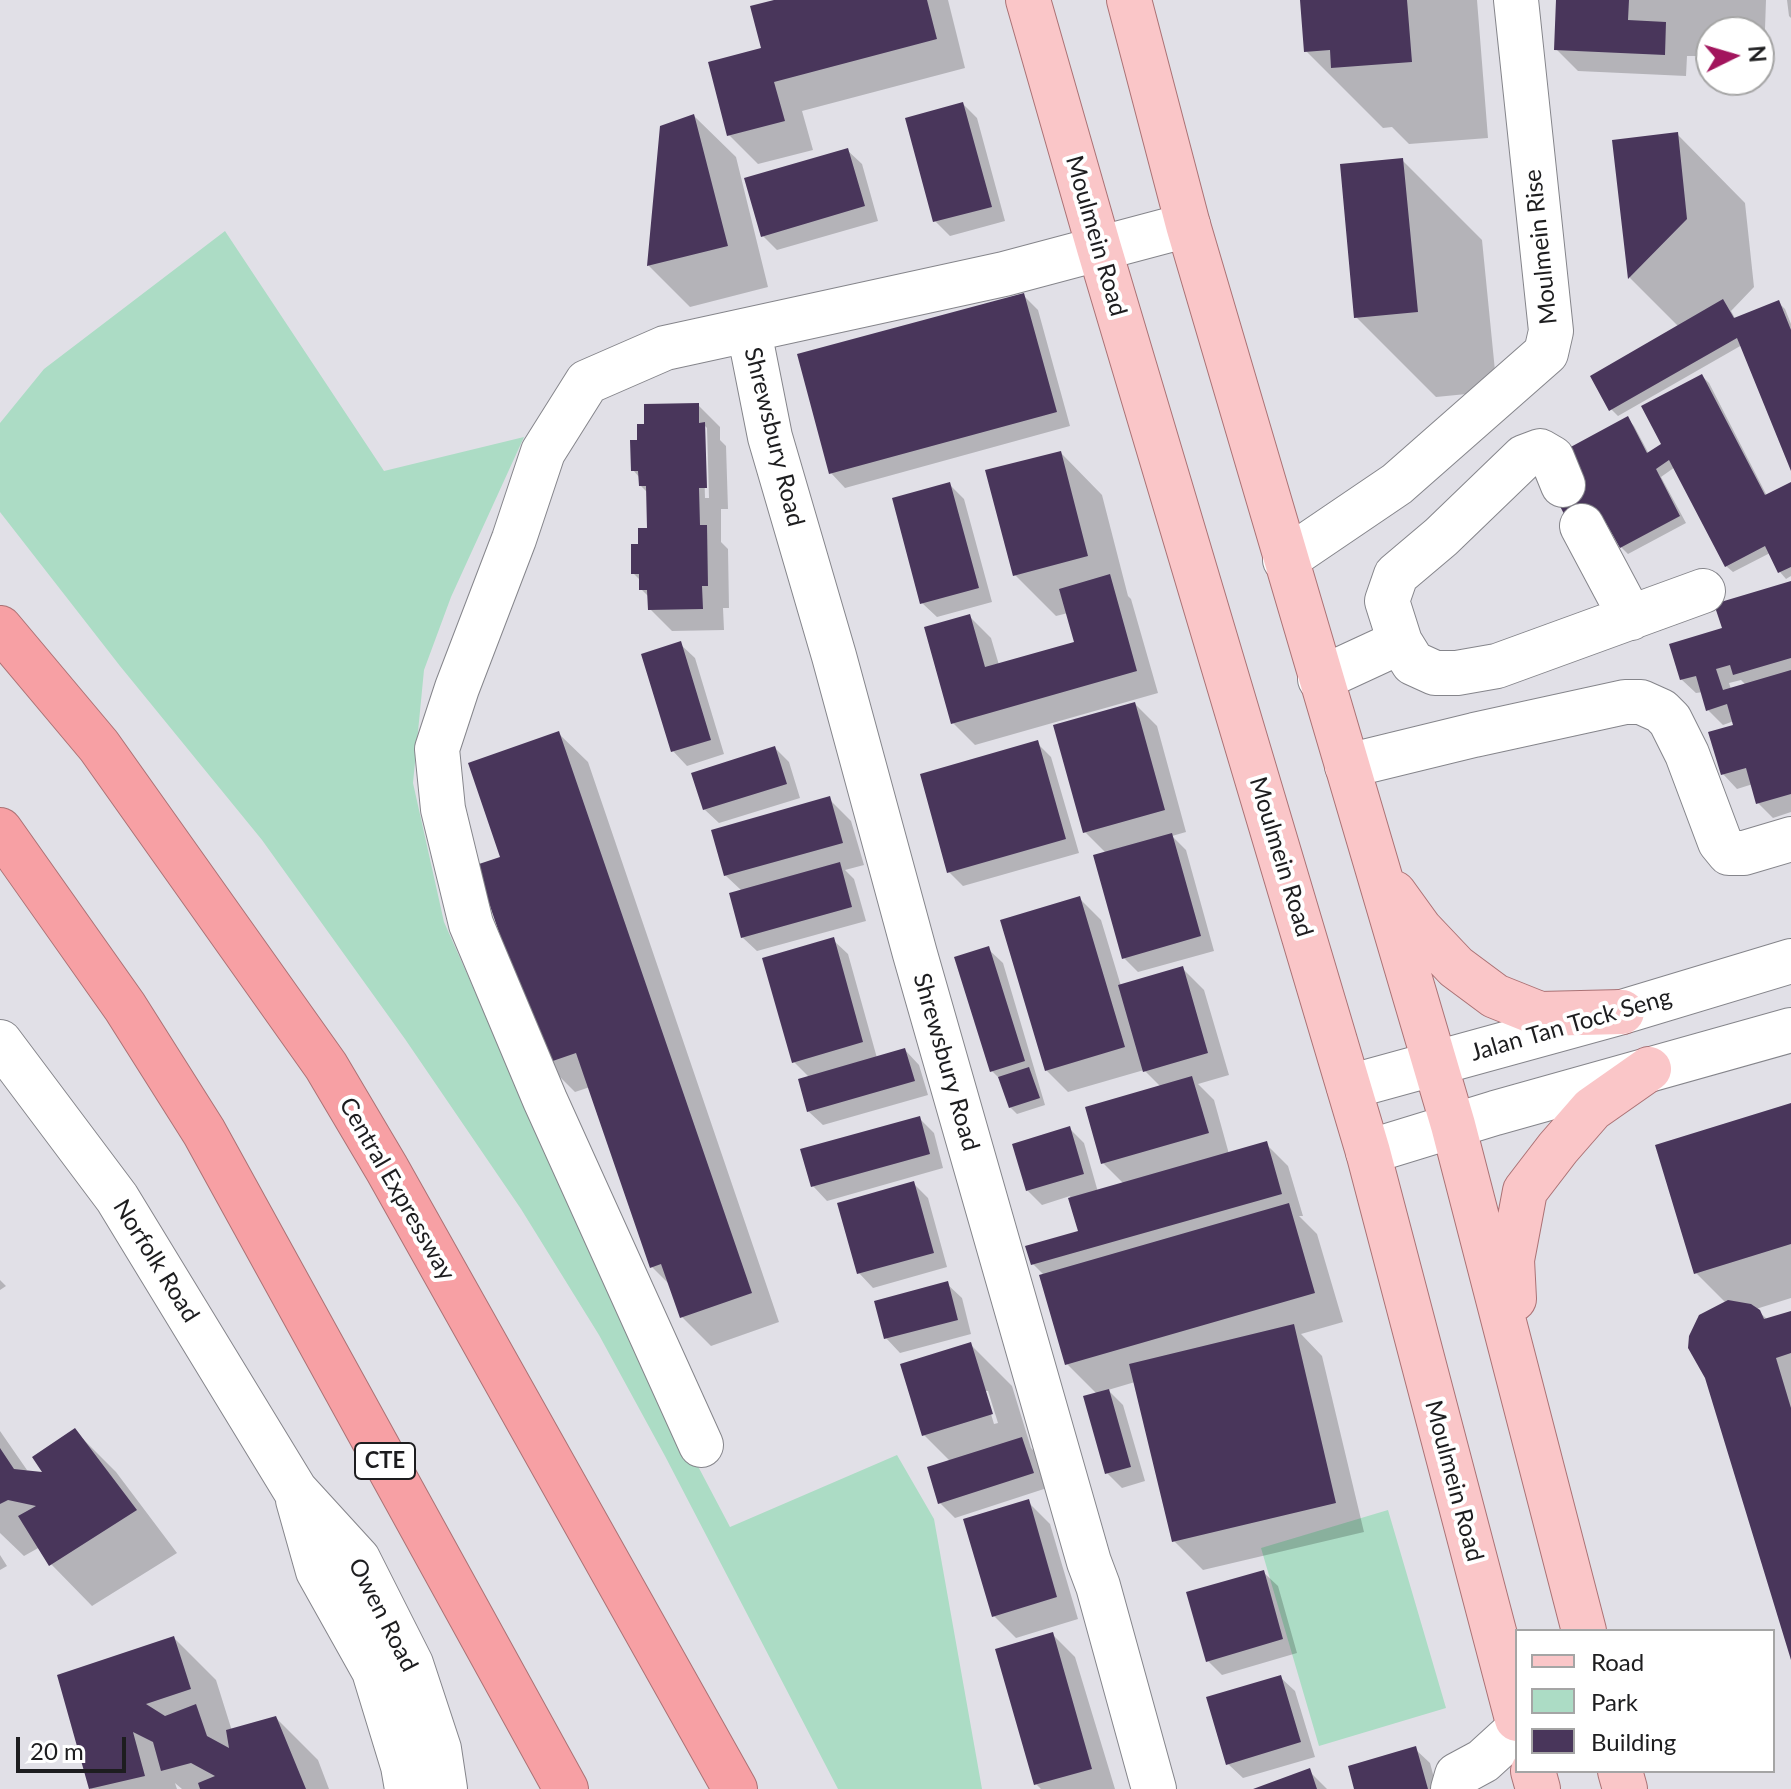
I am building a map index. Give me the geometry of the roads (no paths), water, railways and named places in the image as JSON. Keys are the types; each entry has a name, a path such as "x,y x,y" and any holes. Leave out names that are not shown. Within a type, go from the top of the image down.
{"highway":[{"name":"Central Expressway","path":"0,628 99,746 326,1066 735,1789"},
{"name":"CTE","path":"0,830 125,1007 204,1132 566,1789"}],"main road":[{"name":"Moulmein Road","path":"1028,0 1368,1152 1515,1711"},
{"path":"1129,0 1188,225 1436,1063 1583,1629"},
{"path":"1378,872 1420,929 1456,967 1495,996 1540,1014 1622,1012"},
{"path":"1519,1383 1512,1260 1525,1191 1592,1109 1649,1069"}],"street":[{"name":"Moulmein Rise","path":"1285,560 1397,484 1546,353 1551,331 1516,0"},
{"name":"Shrewsbury Road","path":"701,1445 545,1100 471,924 443,809 437,749 543,452 587,382 665,348 1004,274 1188,225"},
{"name":"Shrewsbury Road","path":"749,331 770,437 1154,1789"},
{"path":"1563,485 1552,458 1540,451 1524,457 1441,537 1396,575 1387,601 1400,642 1413,663 1435,673 1457,673 1497,666 1703,591"},
{"path":"1582,526 1631,618"},
{"path":"1320,679 1400,642"},
{"path":"1347,766 1625,702 1641,702 1661,711 1670,720 1687,754 1720,842 1729,853 1744,853 1791,839"},
{"name":"Jalan Tan Tock Seng","path":"1349,1087 1622,1012 1791,961"},
{"path":"1368,1152 1791,1030"},
{"name":"Norfolk Road","path":"0,1042 117,1198 295,1490"},
{"name":"Owen Road","path":"295,1490 318,1571 374,1671 407,1789"},
{"name":"Owen Road","path":"295,1490 358,1559 411,1664 439,1749 445,1789"},
{"path":"1453,1789 1457,1775 1483,1761 1515,1732"}]}
